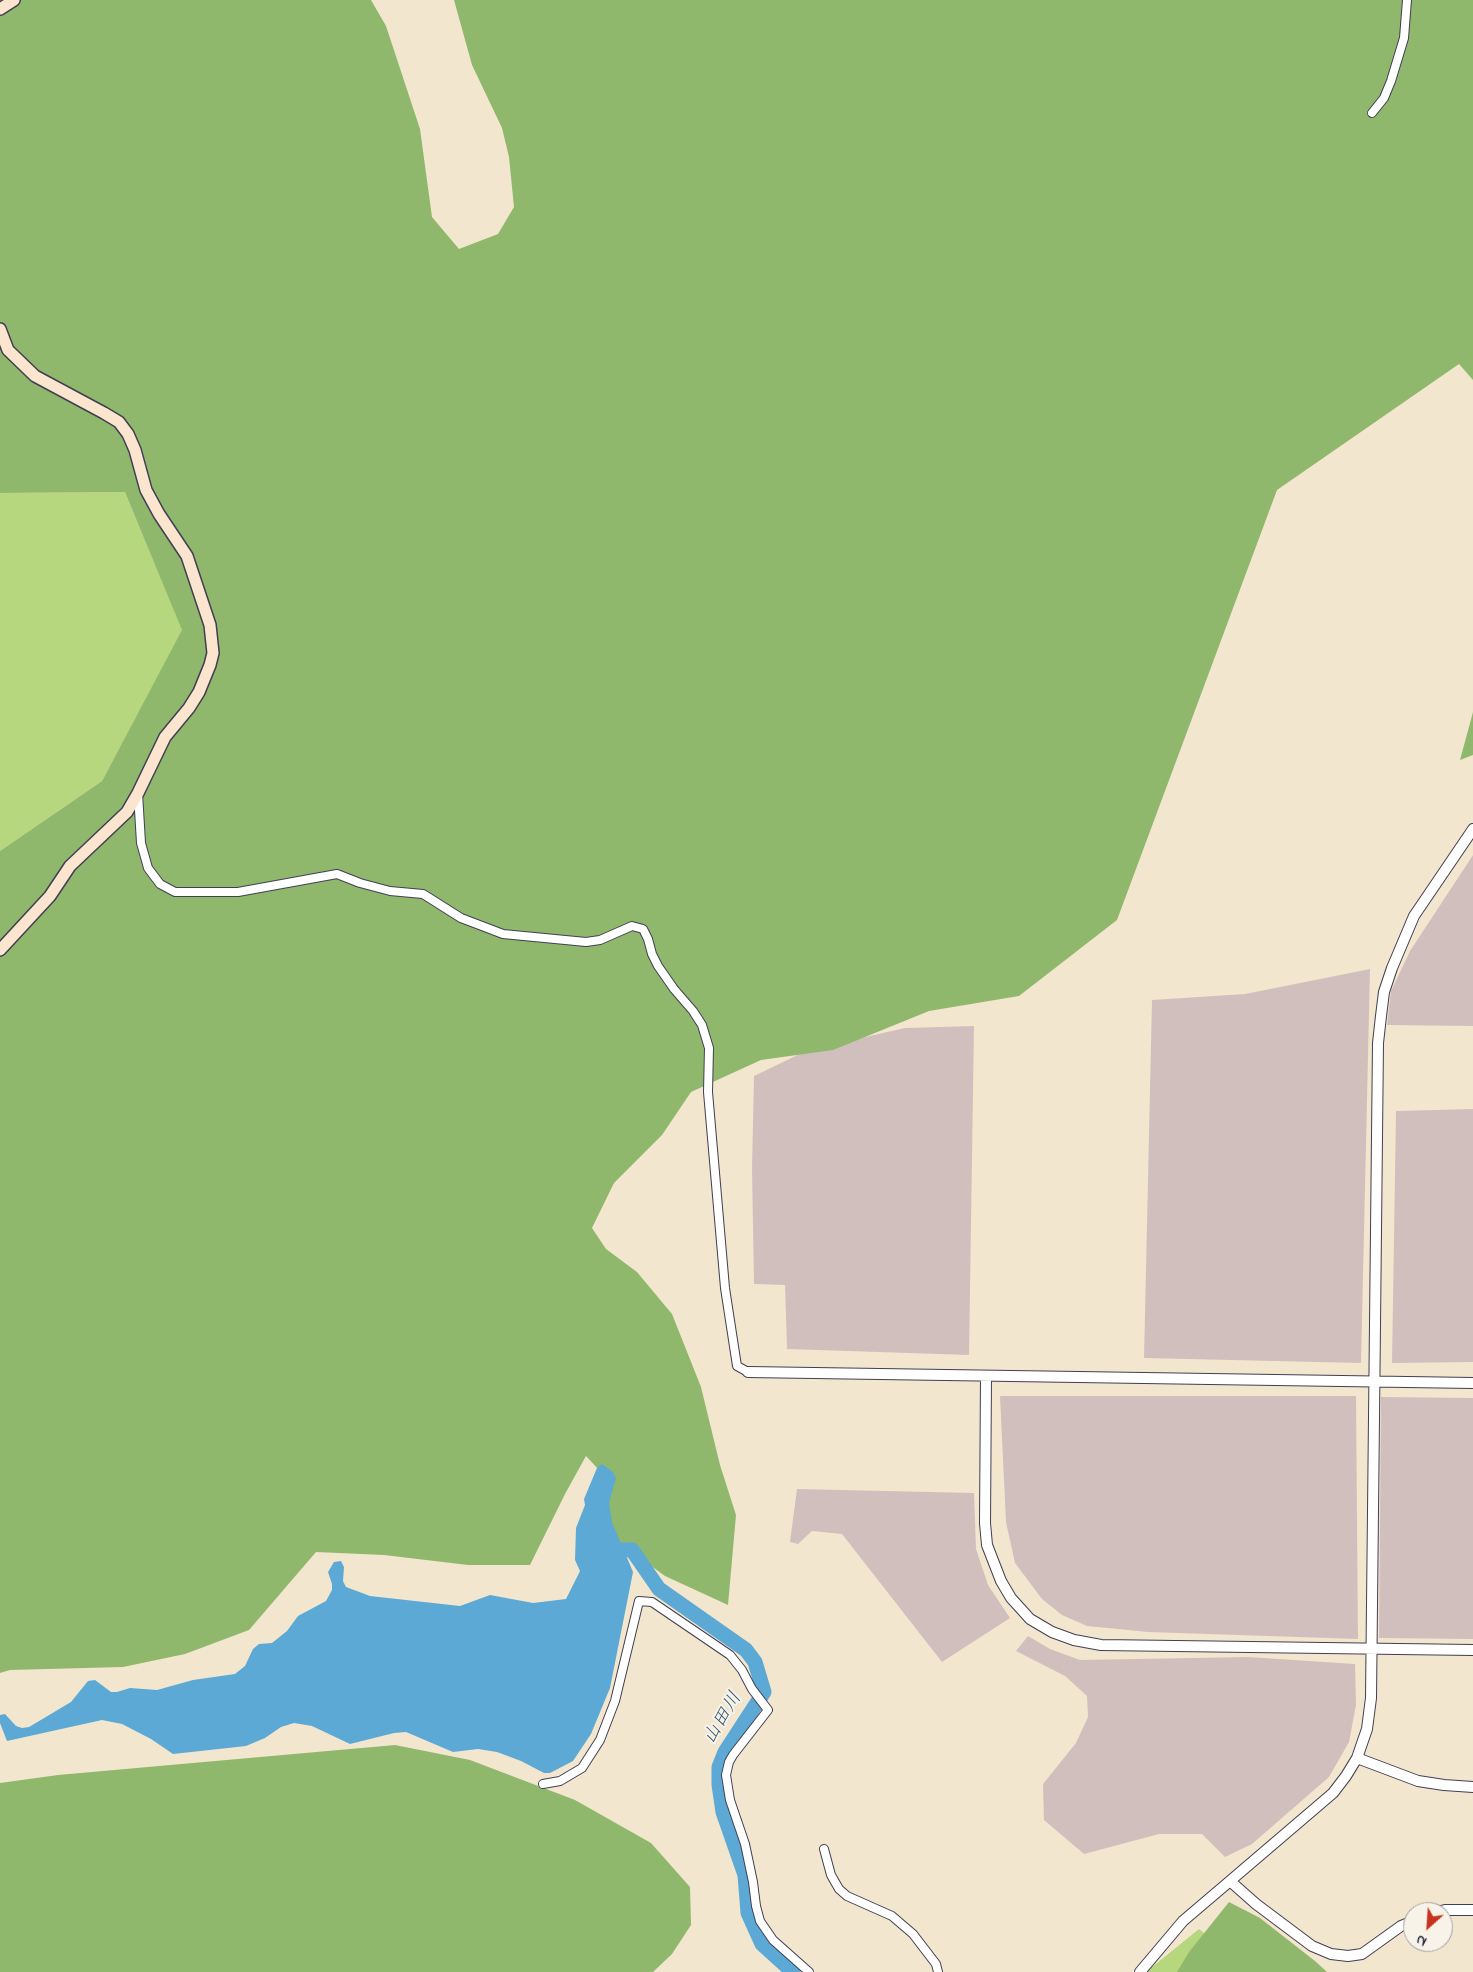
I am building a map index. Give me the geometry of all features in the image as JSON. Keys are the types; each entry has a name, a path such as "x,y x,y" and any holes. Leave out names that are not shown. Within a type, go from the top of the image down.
{"main road":[{"path":"0,9 14,0"},
{"path":"0,329 8,350 35,376 119,422 128,434 135,450 146,490 159,514 187,556 210,625 213,653 199,692 189,708 165,736 127,812 70,866 50,896 0,950"}],"street":[{"path":"1372,113 1384,98 1391,81 1404,38 1408,0"},
{"path":"138,793 141,843 148,868 160,884 175,892 238,892 337,874 360,883 390,891 423,894 461,918 504,934 586,942 600,940 632,926 643,929 658,966 693,1011 702,1026 709,1048 708,1092 725,1288 737,1366 748,1372 1473,1383"},
{"path":"1140,1972 1183,1921 1332,1793 1346,1776 1357,1758 1368,1729 1371,1698 1378,1043 1384,992 1397,953 1414,916 1473,829"},
{"path":"986,1376 985,1523 987,1545 1001,1581 1011,1598 1030,1618 1052,1632 1074,1640 1100,1645 1473,1650"},
{"path":"544,1784 560,1781 582,1768 600,1740 615,1701 640,1601 652,1602 730,1656 742,1670 752,1689 768,1710 733,1755 729,1762 726,1776 730,1800 745,1844 756,1906 760,1921 773,1940 810,1972"},
{"path":"1357,1758 1418,1781 1444,1786 1473,1787"},
{"path":"824,1849 831,1875 839,1889 847,1896 892,1916 913,1934 936,1964 938,1972"},
{"path":"1230,1881 1256,1904 1312,1946 1331,1954 1348,1956 1362,1954 1403,1925"},
{"path":"1453,1910 1473,1910"}],"shaded area":[{"path":"1473,855 1473,1026 1387,1025 1391,991 1410,951"},
{"path":"1370,969 1361,1363 1144,1358 1152,1000 1245,994"},
{"path":"974,1026 969,1355 787,1349 785,1285 754,1284 752,1169 754,1076 808,1050 905,1028"},
{"path":"1473,1109 1473,1362 1392,1363 1396,1111"},
{"path":"1000,1396 1356,1396 1358,1639 1148,1632 1087,1626 1062,1615 1042,1599 1015,1563 1006,1522"},
{"path":"1381,1397 1473,1398 1473,1639 1379,1638"},
{"path":"797,1489 974,1493 976,1549 988,1585 1010,1618 942,1662 842,1534 812,1531 798,1544 790,1542"},
{"path":"1028,1636 1050,1649 1080,1660 1248,1657 1355,1664 1356,1705 1349,1742 1329,1777 1252,1844 1225,1857 1202,1834 1159,1834 1084,1854 1044,1820 1043,1784 1076,1743 1088,1717 1087,1696 1065,1676 1016,1651"}],"green space":[{"path":"0,0 371,0 386,26 420,129 432,217 459,249 498,234 514,207 509,157 502,128 472,65 454,0 1473,0 1473,380 1459,364 1277,490 1117,920 1019,996 929,1011 833,1050 761,1060 691,1092 662,1135 614,1183 592,1228 606,1249 637,1272 672,1314 701,1387 720,1465 736,1515 728,1605 665,1576 617,1541 599,1519 599,1470 586,1456 530,1565 468,1565 384,1555 316,1552 249,1630 185,1654 123,1667 10,1670 0,1673 0,851 102,781 182,630 125,492 0,493"},
{"path":"125,492 183,630 102,781 0,851 0,493"},
{"path":"1473,712 1473,755 1460,760"},
{"path":"395,1745 470,1760 575,1800 651,1843 690,1887 691,1925 672,1954 653,1972 0,1972 0,1783 58,1775"},
{"path":"1229,1902 1260,1918 1327,1972 1177,1972 1189,1952"},
{"path":"1199,1929 1252,1972 1146,1972"}],"water":[{"path":"602,1464 613,1472 616,1478 609,1503 612,1522 633,1572 610,1688 591,1734 573,1761 550,1773 544,1773 521,1761 497,1752 478,1749 453,1752 406,1732 394,1733 350,1744 312,1726 294,1723 281,1727 265,1738 246,1746 173,1754 151,1739 122,1724 102,1720 7,1741 0,1723 0,1715 5,1714 16,1726 22,1728 29,1727 71,1702 88,1681 95,1680 111,1692 117,1692 130,1688 157,1690 193,1680 235,1674 245,1666 253,1649 259,1644 272,1643 287,1631 298,1616 326,1601 332,1590 328,1572 334,1562 341,1561 344,1567 343,1581 346,1587 370,1596 460,1606 490,1595 533,1603 566,1599 580,1571 575,1560 576,1528 585,1505 584,1499 597,1468"}],"waterway":[{"name":"山田川","path":"607,1550 632,1550 659,1589 746,1650 755,1662 764,1692 725,1752 719,1767 719,1785 723,1812 745,1875 748,1913 762,1944 793,1972"}]}
